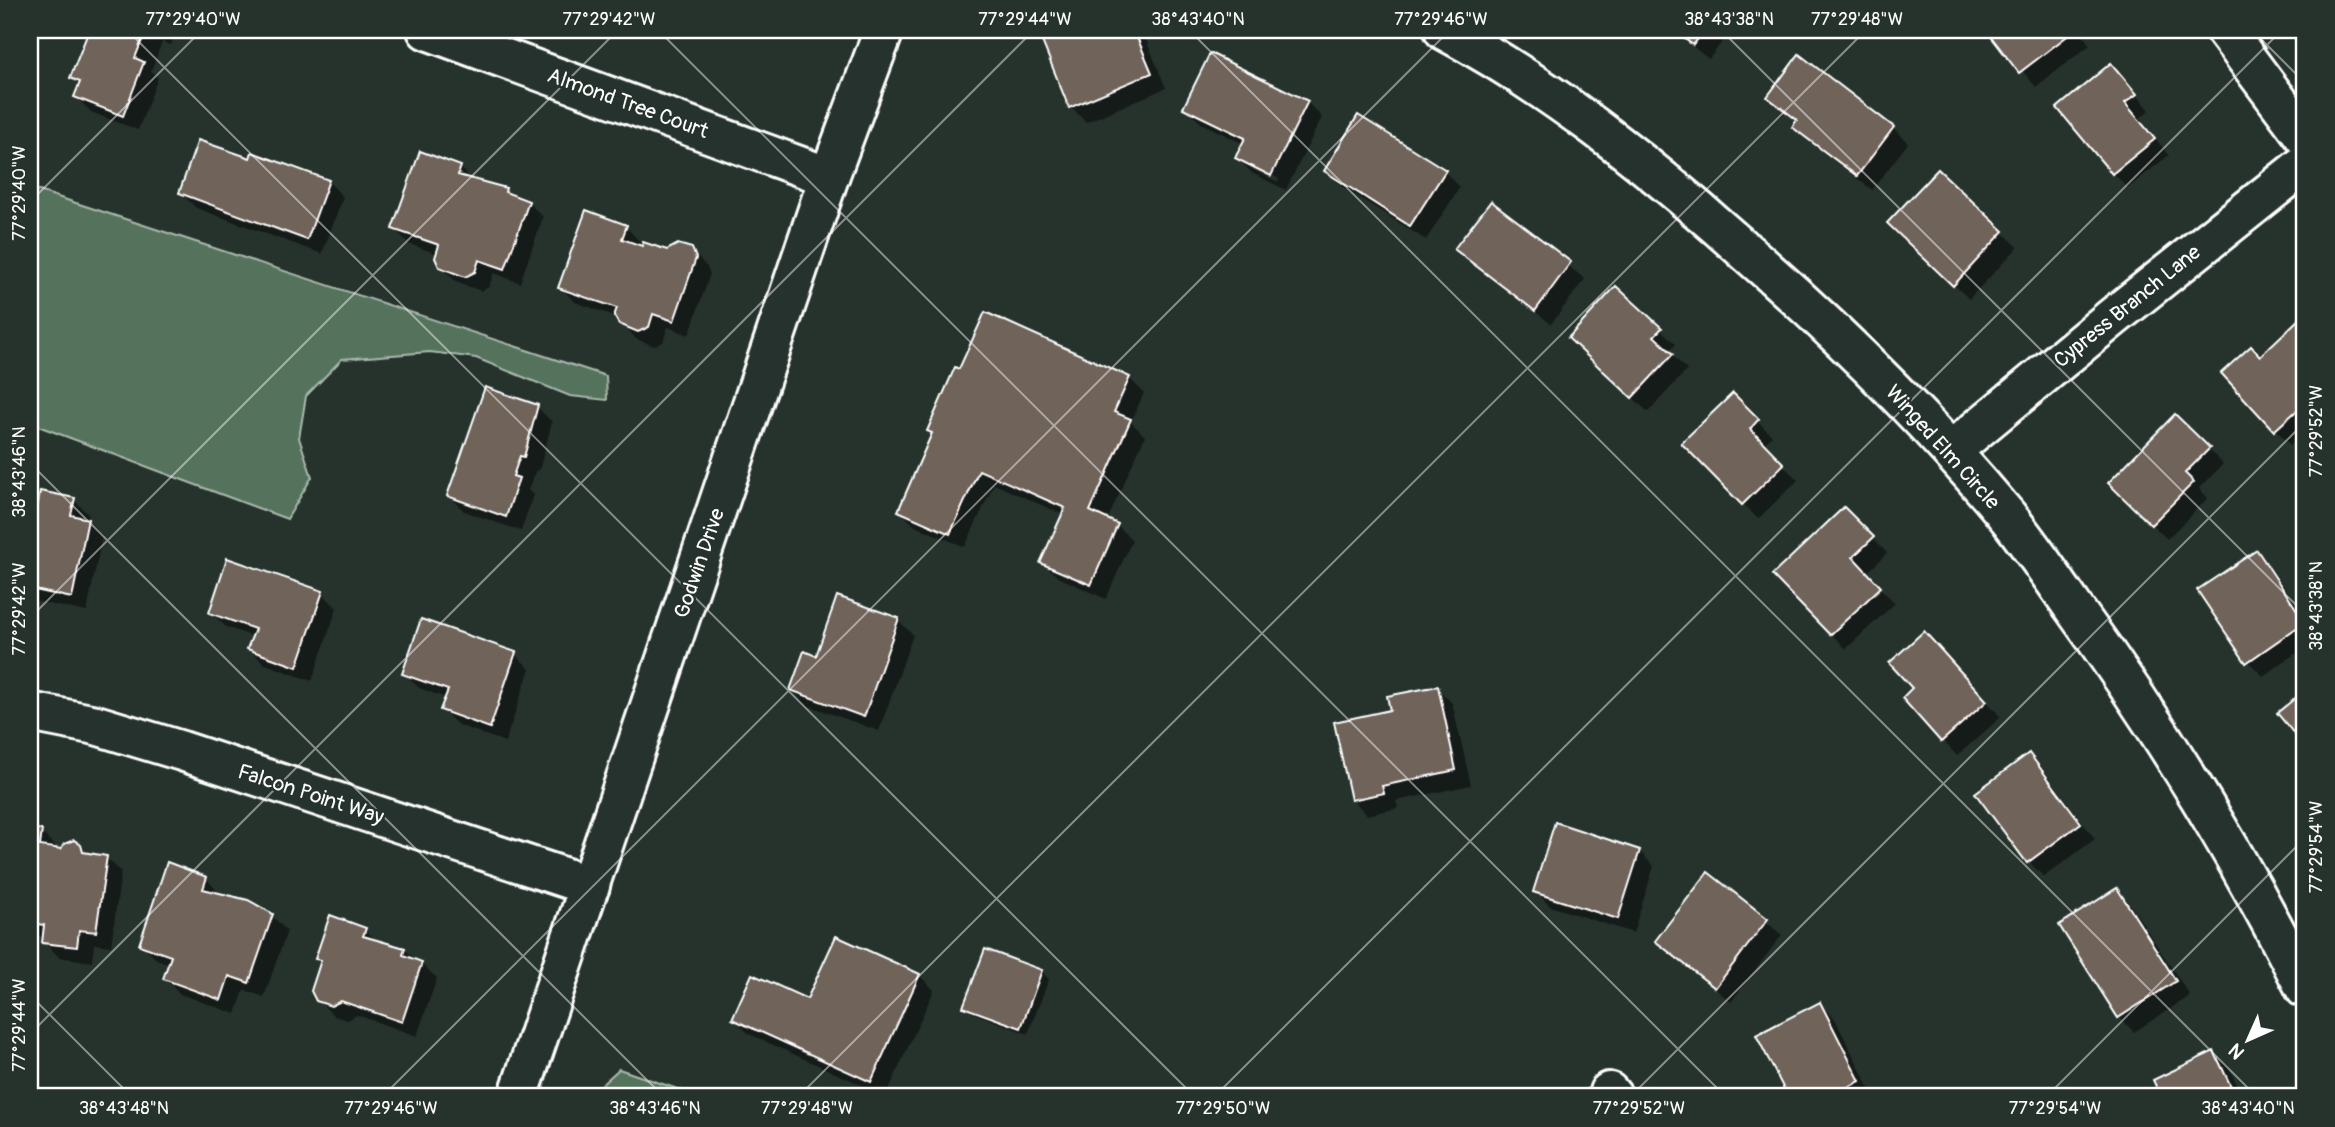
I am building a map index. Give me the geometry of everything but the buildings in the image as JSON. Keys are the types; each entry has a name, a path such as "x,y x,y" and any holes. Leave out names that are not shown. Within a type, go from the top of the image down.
{"street":[{"name":"Almond Tree Court","path":"427,30 829,177"},
{"name":"Godwin Drive","path":"518,1097 829,177 884,30"},
{"name":"Winged Elm Circle","path":"1444,30 1570,109 1676,189 1826,321 1951,452 2010,520 2110,658 2185,772 2271,920 2305,988"},
{"path":"2225,30 2305,137"},
{"name":"Cypress Branch Lane","path":"1951,452 2113,317 2305,164"},
{"name":"Falcon Point Way","path":"30,712 96,725 170,747 590,886"}],"green space":[{"path":"30,188 606,376 607,400 570,396 476,358 430,352 342,359 306,396 299,438 312,477 287,519 30,423"},
{"path":"619,1069 701,1097 588,1097"}]}
